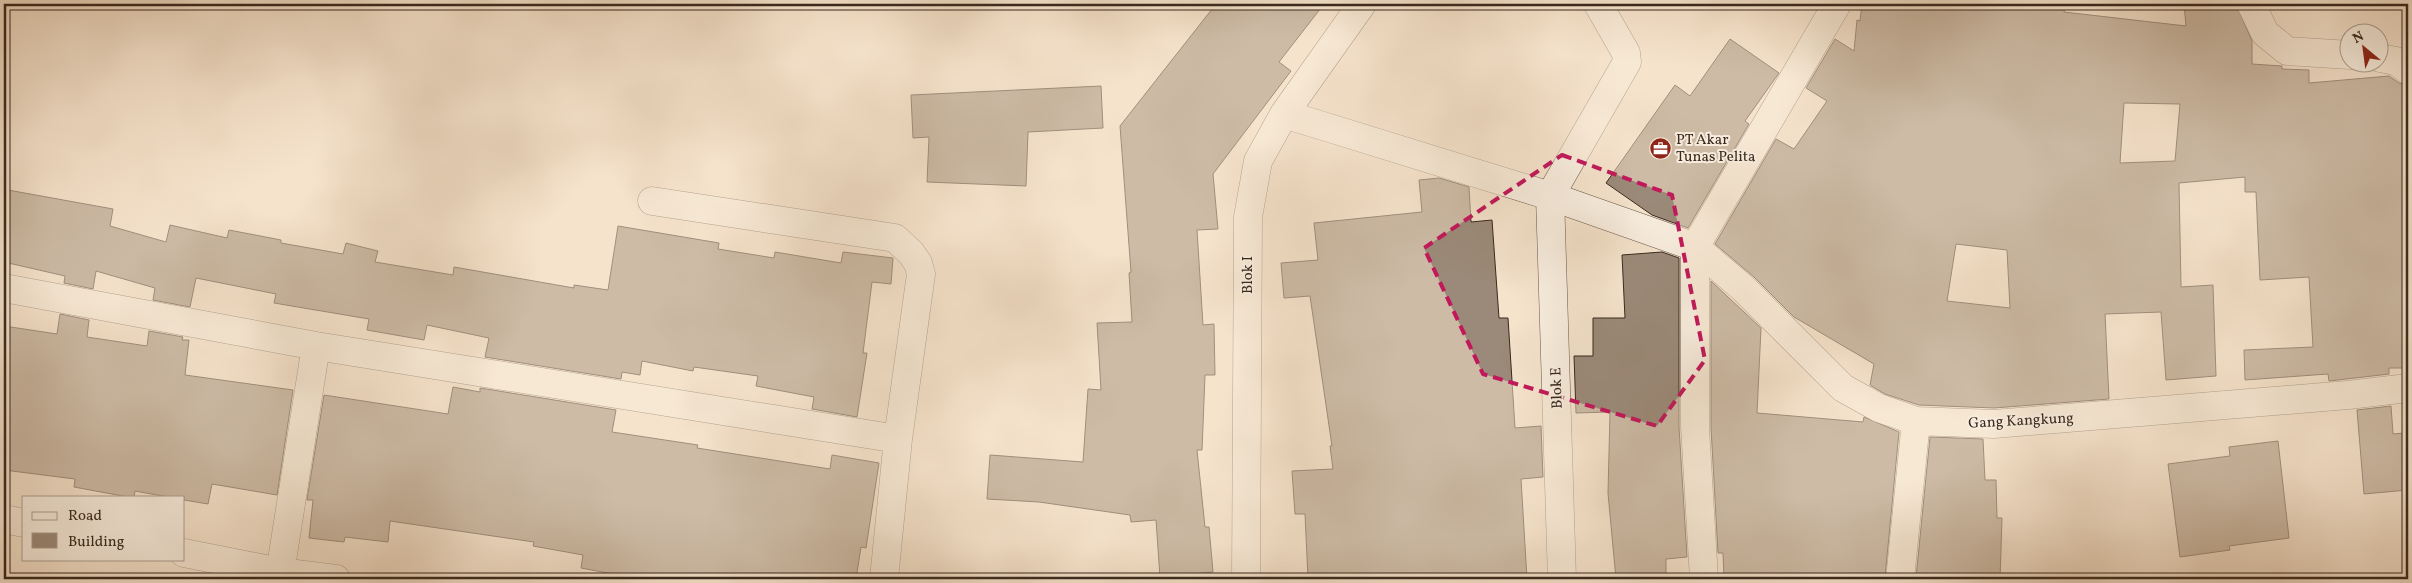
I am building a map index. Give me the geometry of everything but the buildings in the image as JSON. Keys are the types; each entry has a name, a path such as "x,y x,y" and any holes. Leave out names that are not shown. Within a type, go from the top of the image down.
{"street":[{"name":"Blok I","path":"1246,579 1248,216 1258,162 1284,114 1362,4"},
{"path":"1550,196 1627,62 1626,53 1598,4"},
{"path":"1704,579 1694,426 1695,247 1837,4"},
{"path":"2251,4 2265,32 2287,51 2340,54"},
{"path":"2390,60 2396,61 2408,70"},
{"path":"1284,114 1550,196 1695,247"},
{"name":"Blok E","path":"1550,196 1562,579"},
{"path":"652,201 895,238 911,253 918,263 921,274 898,439 884,579"},
{"name":"Gang Kangkung","path":"1695,247 1743,288 1843,388 1879,408 1916,421 1994,424 2348,395 2408,388"},
{"path":"4,288 316,346 898,439"},
{"path":"280,576 316,346"},
{"path":"1900,579 1916,421"},
{"path":"4,519 22,523"},
{"path":"185,553 280,576 336,579"}],"highlighted area":[{"path":"1562,155 1672,195 1705,360 1657,426 1483,374 1424,248"}],"place":[{"name":"PT Akar Tunas Pelita","path":"1660,148"}]}
